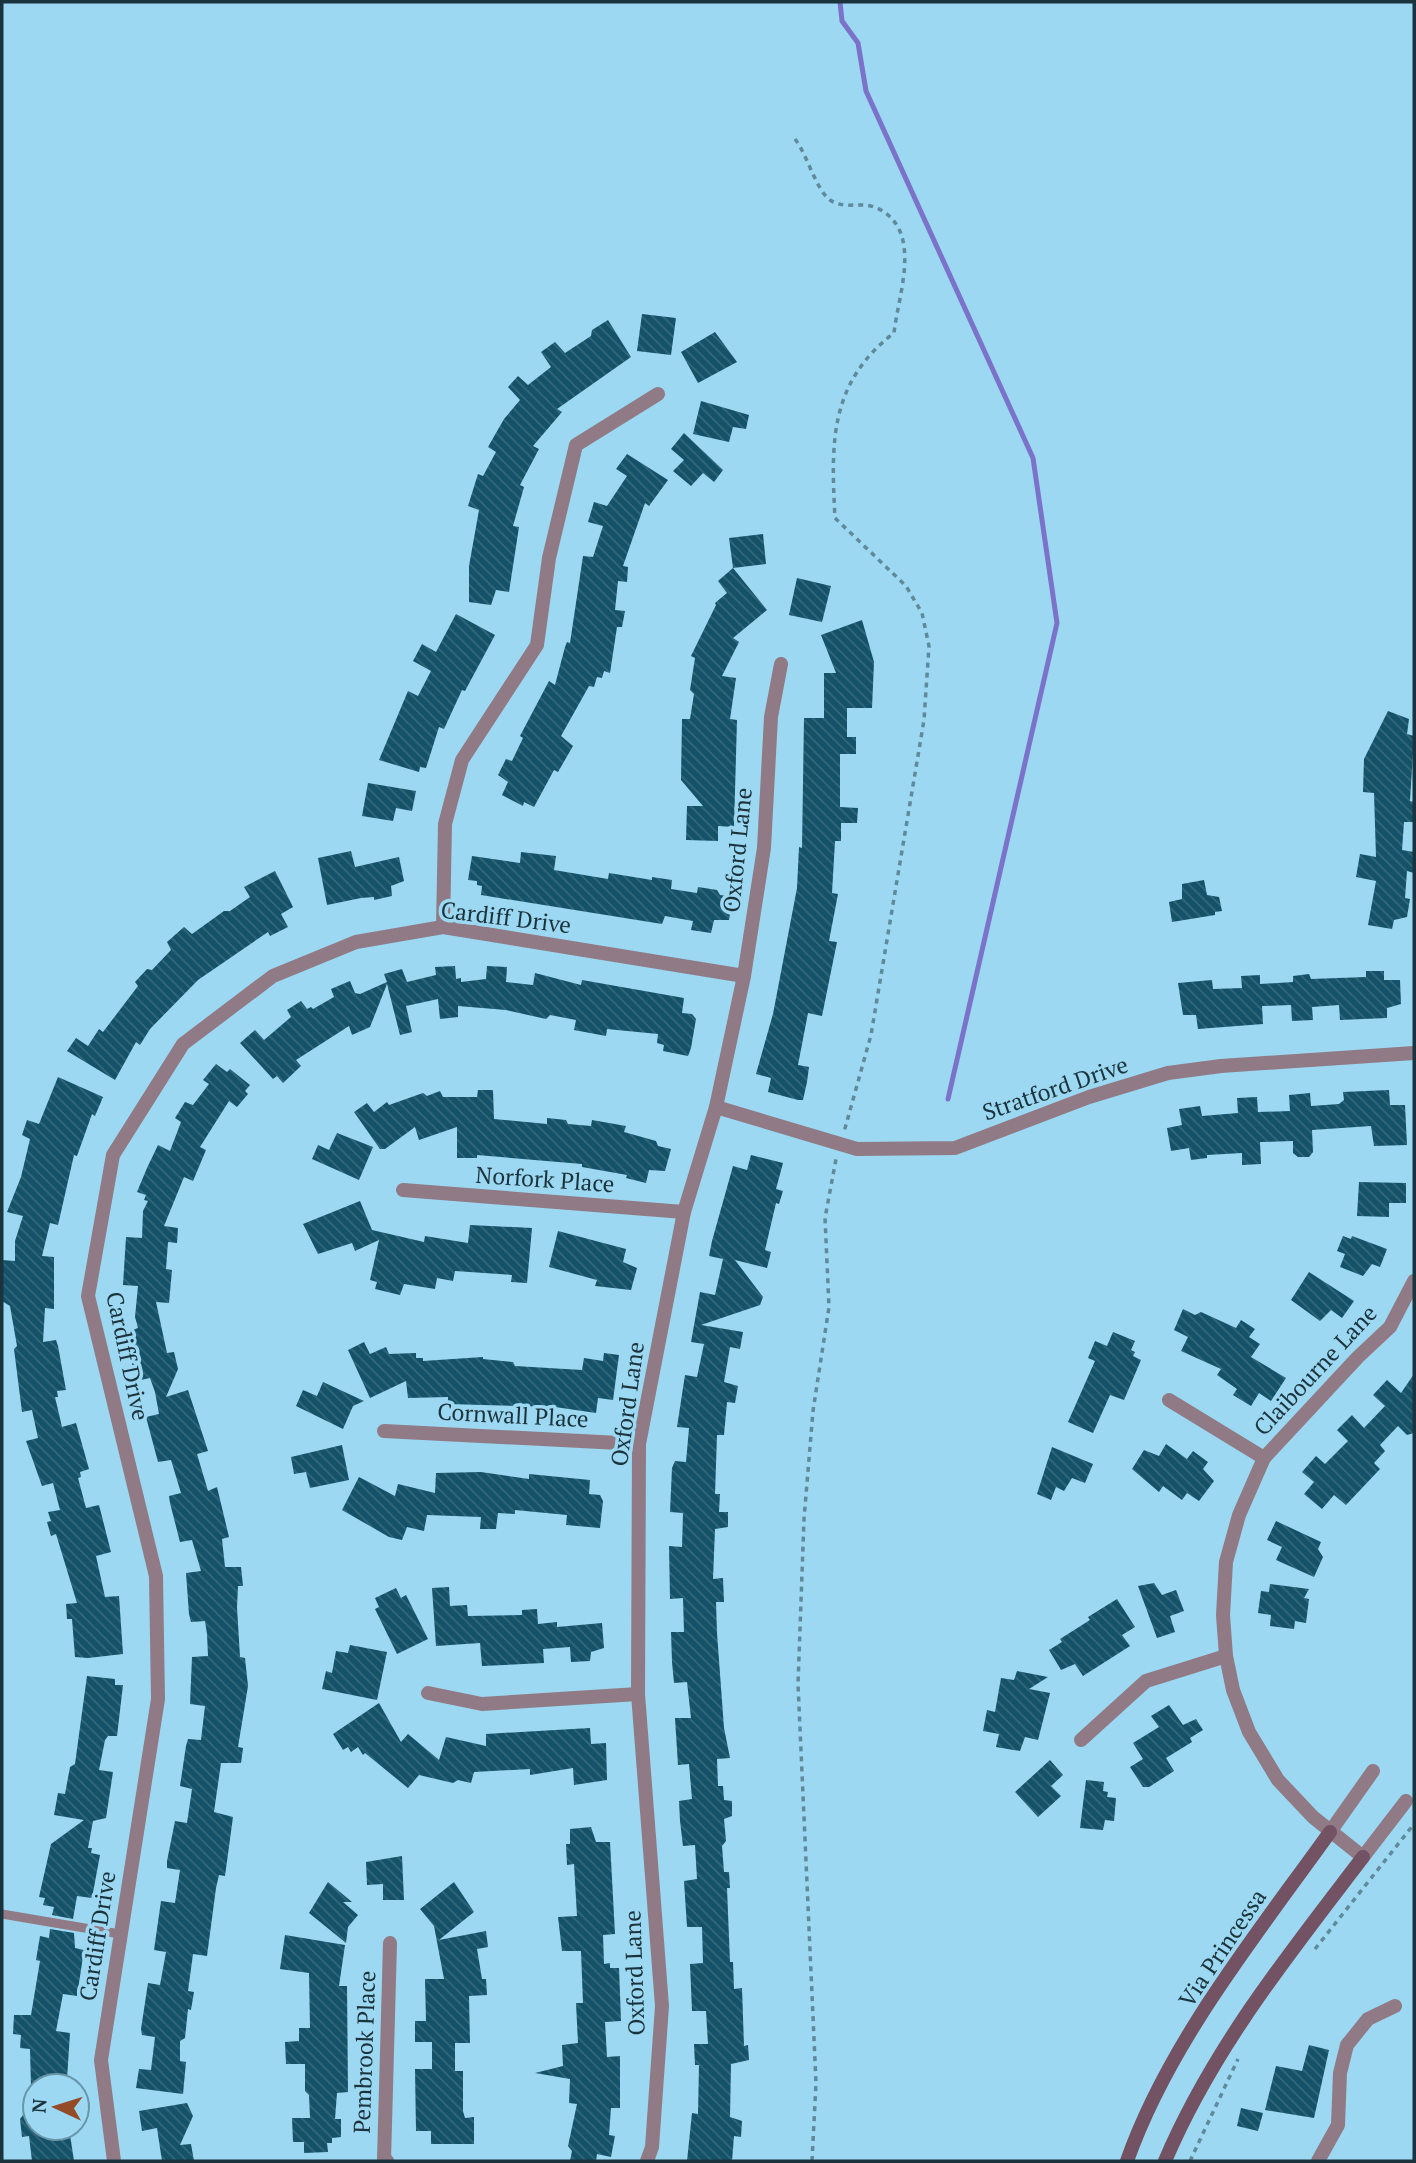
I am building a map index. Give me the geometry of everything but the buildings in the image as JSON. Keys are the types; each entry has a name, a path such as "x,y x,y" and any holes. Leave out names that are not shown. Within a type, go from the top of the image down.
{"street":[{"path":"443,927 445,824 463,760 537,645 549,558 576,445 658,394"},
{"name":"Oxford Lane","path":"647,2161 652,2147 662,2006 638,1694 639,1444 684,1212 716,1107 744,976 764,848 772,717 781,664"},
{"name":"Cardiff Drive","path":"114,2161 101,2060 158,1699 156,1576 88,1296 113,1155 183,1044 273,975 356,942 443,927 744,976"},
{"name":"Stratford Drive","path":"716,1107 857,1149 955,1148 1089,1097 1168,1073 1221,1066 1414,1053"},
{"name":"Norfork Place","path":"403,1190 684,1212"},
{"name":"Claibourne Lane","path":"1363,1857 1330,1832 1278,1780 1249,1732 1233,1690 1226,1656 1223,1615 1226,1562 1239,1515 1264,1458 1358,1357 1390,1327 1414,1281"},
{"path":"1169,1400 1264,1458"},
{"name":"Cornwall Place","path":"384,1431 639,1444"},
{"path":"1081,1740 1146,1681 1226,1656"},
{"path":"428,1693 482,1703 638,1694"},
{"name":"Via Princessa","path":"1128,2161 1157,2093 1220,1985 1373,1771"},
{"path":"1165,2161 1188,2108 1250,2006 1406,1801"},
{"name":"Pembrook Place","path":"387,2161 384,2160 390,1943"},
{"path":"1318,2161 1338,2125 1340,2073 1348,2045 1368,2019 1395,2006"}],"lane":[{"path":"2,1914 120,1934"}],"path":[{"path":"795,139 828,199 842,206 859,203 879,209 897,228 907,256 894,333 869,352 845,393 832,455 835,518 906,586 922,613 929,646 924,720 871,1035 840,1144 825,1218 829,1307 813,1411 798,1618 798,1684 817,2083 812,2161"},
{"path":"1310,1955 1414,1824"},
{"path":"1190,2161 1243,2050"}],"waterway":[{"path":"840,2 842,21 858,43 866,91 1033,458 1057,623 948,1099"}]}
